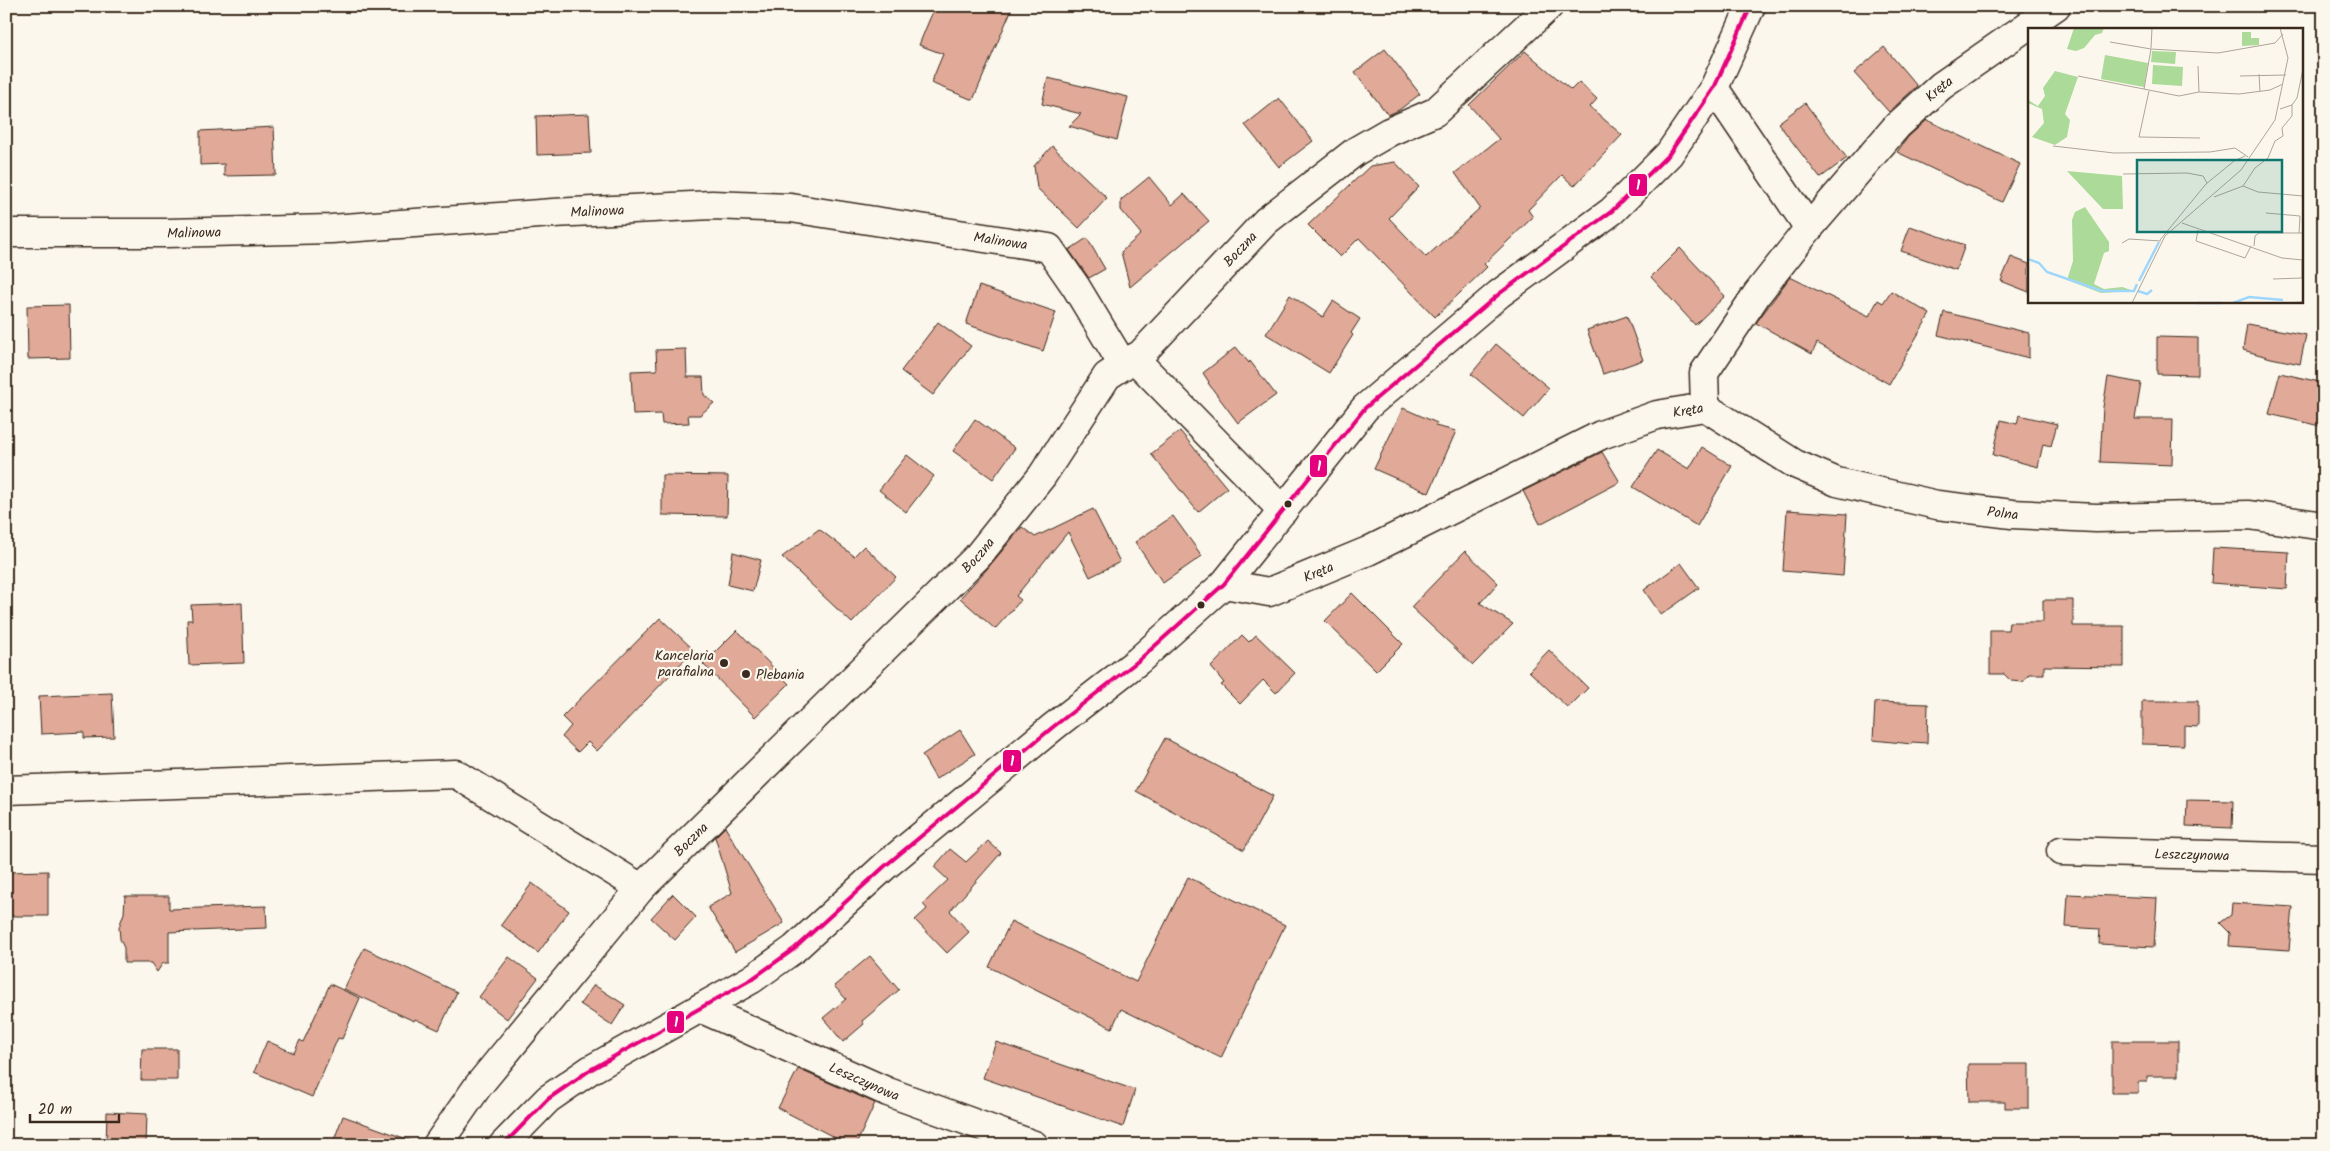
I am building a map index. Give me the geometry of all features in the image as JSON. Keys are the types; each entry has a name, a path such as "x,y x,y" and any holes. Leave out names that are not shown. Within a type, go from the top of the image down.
{"street":[{"name":"Boczna","path":"437,1145 483,1080 641,888 977,557 1042,476 1107,376 1141,354 1266,221 1356,151 1389,132 1435,112 1549,6"},
{"path":"503,1145 548,1099 590,1070 752,979 794,949 885,866 1053,727 1138,661 1224,584 1365,408 1499,294 1612,211 1669,154 1714,88 1751,6"},
{"name":"Kręta","path":"1224,584 1269,592 1368,551 1601,435 1657,415 1705,407 1704,373 1758,294 1809,228 1897,126 1941,86 2056,6"},
{"path":"1714,88 1809,228"},
{"name":"Malinowa","path":"6,232 331,229 553,213 712,205 791,208 1049,248 1129,361 1186,410 1283,511"},
{"name":"Polna","path":"1705,407 1795,464 1837,482 1937,505 2012,514 2096,518 2249,515 2324,526"},
{"path":"6,790 456,774 641,888"},
{"name":"Leszczynowa","path":"2061,851 2324,858"},
{"name":"Leszczynowa","path":"700,1008 888,1092 976,1135 1034,1145"}],"building":[{"path":"935,6 1013,6 973,100 931,83 943,54 919,45"},
{"path":"1884,47 1917,86 1889,112 1854,73"},
{"path":"1385,49 1420,94 1399,110 1388,115 1355,72"},
{"path":"1525,51 1571,90 1579,82 1597,99 1590,107 1622,135 1574,186 1562,175 1528,210 1533,217 1484,264 1487,267 1435,317 1359,238 1340,257 1308,225 1370,166 1395,162 1419,187 1389,218 1426,257 1480,208 1455,173 1499,139 1469,105"},
{"path":"1048,78 1128,97 1117,140 1069,126 1081,114 1042,104"},
{"path":"1279,98 1313,141 1279,167 1245,125"},
{"path":"1805,103 1847,158 1820,178 1778,123"},
{"path":"589,114 591,153 537,155 536,116"},
{"path":"1927,120 2020,164 2002,202 1897,152 1908,137"},
{"path":"274,127 276,175 224,176 224,164 200,165 200,131"},
{"path":"1052,146 1107,198 1079,228 1037,188 1034,166"},
{"path":"1149,177 1172,205 1184,194 1209,221 1130,287 1121,252 1141,234 1121,210 1121,200"},
{"path":"1910,226 1965,245 1956,270 1901,251"},
{"path":"1087,238 1105,269 1089,278 1069,250"},
{"path":"1680,248 1725,296 1695,325 1651,277"},
{"path":"2011,257 2028,264 2028,292 2001,281"},
{"path":"1790,277 1869,316 1878,300 1883,303 1891,291 1930,314 1889,384 1817,343 1812,354 1756,323"},
{"path":"979,286 1056,312 1043,351 966,324"},
{"path":"1290,295 1323,317 1333,301 1360,319 1351,333 1353,335 1329,373 1266,334"},
{"path":"69,305 70,358 28,359 27,306"},
{"path":"1944,312 2029,333 2029,358 1938,335"},
{"path":"1627,316 1643,360 1603,374 1587,330"},
{"path":"938,322 971,346 933,395 901,371"},
{"path":"2247,324 2306,335 2300,364 2243,350"},
{"path":"2157,337 2198,338 2198,375 2157,374"},
{"path":"1496,344 1549,388 1524,418 1471,374"},
{"path":"1236,347 1249,363 1250,361 1276,395 1238,423 1208,383 1203,373"},
{"path":"686,349 687,377 703,377 704,395 714,403 700,415 688,415 689,423 662,424 661,414 633,415 631,371 657,370 656,350"},
{"path":"2280,373 2324,383 2324,427 2269,414"},
{"path":"2108,377 2141,383 2135,419 2173,419 2172,465 2100,462 2103,407"},
{"path":"1403,408 1437,423 1435,426 1456,431 1429,493 1374,469"},
{"path":"2019,415 2057,424 2051,446 2043,444 2038,467 1993,455 2001,420 2017,424"},
{"path":"975,419 1015,448 993,479 953,451"},
{"path":"1180,431 1227,488 1198,512 1151,454"},
{"path":"1702,447 1732,466 1697,526 1633,487 1657,450 1689,469"},
{"path":"1602,452 1620,482 1540,524 1523,491"},
{"path":"907,455 934,476 906,512 879,490"},
{"path":"662,475 728,476 727,516 662,515"},
{"path":"1093,509 1120,562 1090,577 1068,532 1016,596 1021,600 995,629 960,598 1022,527 1035,537"},
{"path":"1787,510 1847,514 1843,576 1783,571"},
{"path":"1173,516 1202,556 1163,583 1135,542"},
{"path":"819,529 854,556 864,546 896,577 852,623 782,557"},
{"path":"2213,548 2289,552 2287,589 2211,583"},
{"path":"1465,551 1498,583 1480,603 1513,624 1473,665 1411,607"},
{"path":"733,552 761,560 753,591 728,585"},
{"path":"1681,563 1699,588 1661,615 1644,590"},
{"path":"1352,593 1403,644 1376,671 1325,621"},
{"path":"2043,600 2073,600 2073,626 2124,626 2124,667 2044,666 2044,674 2029,674 2023,682 2011,681 2004,674 1990,674 1990,630 2008,630 2009,622 2043,622"},
{"path":"242,603 244,663 189,665 187,620 192,620 191,605"},
{"path":"660,618 694,650 597,751 588,742 578,752 562,737 571,726 562,717"},
{"name":"Plebania","path":"737,630 789,684 755,717 703,664"},
{"path":"1242,635 1249,642 1256,635 1295,673 1276,693 1263,680 1240,704 1221,685 1224,683 1211,667"},
{"path":"1549,650 1588,688 1568,708 1529,671"},
{"path":"112,693 114,737 84,738 84,732 41,734 39,696"},
{"path":"2142,701 2198,701 2198,727 2184,726 2184,745 2142,744"},
{"path":"1875,702 1928,704 1927,743 1912,742 1912,744 1873,740"},
{"path":"960,730 975,754 936,779 922,755"},
{"path":"1165,738 1273,796 1244,850 1136,791"},
{"path":"2187,800 2233,801 2232,828 2186,826"},
{"path":"725,827 784,923 735,952 708,907 732,893 715,837"},
{"path":"988,841 1001,853 950,911 969,932 947,953 915,920 927,909 923,904 948,880 934,867 950,849 966,862"},
{"path":"48,871 48,916 6,916 6,872"},
{"path":"1188,877 1285,925 1221,1058 1121,1009 1112,1028 989,967 1011,921 1136,982"},
{"path":"532,883 569,911 538,953 501,925"},
{"path":"673,894 696,917 675,940 651,918"},
{"path":"2068,894 2157,898 2154,947 2099,944 2100,929 2066,927"},
{"path":"125,896 169,896 169,909 266,906 267,928 169,932 169,963 163,963 157,972 151,963 124,963 124,948 120,939 119,927 124,913"},
{"path":"2232,903 2293,907 2289,950 2229,946 2230,933 2220,923 2231,915"},
{"path":"364,948 457,992 439,1030 415,1019 414,1021 344,989"},
{"path":"870,956 899,990 862,1021 864,1024 843,1042 823,1018 846,999 834,986"},
{"path":"509,957 538,978 507,1019 479,997"},
{"path":"330,984 360,998 342,1039 338,1038 312,1097 254,1072 267,1041 294,1053 300,1040 303,1042"},
{"path":"594,985 625,1005 612,1025 580,1004"},
{"path":"2112,1041 2178,1041 2178,1076 2147,1076 2147,1082 2138,1082 2138,1093 2112,1093"},
{"path":"996,1042 1135,1090 1123,1127 983,1078"},
{"path":"142,1049 177,1049 177,1080 141,1080"},
{"path":"1968,1064 2029,1064 2029,1108 2005,1108 2005,1102 1969,1102"},
{"path":"798,1069 875,1103 856,1145 849,1145 778,1108"},
{"path":"107,1112 147,1114 146,1145 106,1145"},
{"path":"343,1116 415,1142 414,1145 332,1145"}],"transit line":[{"name":"1","path":"503,1145 548,1099 590,1070 752,979 794,949 885,866 1053,727 1138,661 1224,584 1365,408 1499,294 1612,211 1669,154 1714,88 1751,6"}],"place":[{"name":"Kancelaria parafialna","path":"724,663"},
{"name":"Plebania","path":"746,674"}]}
